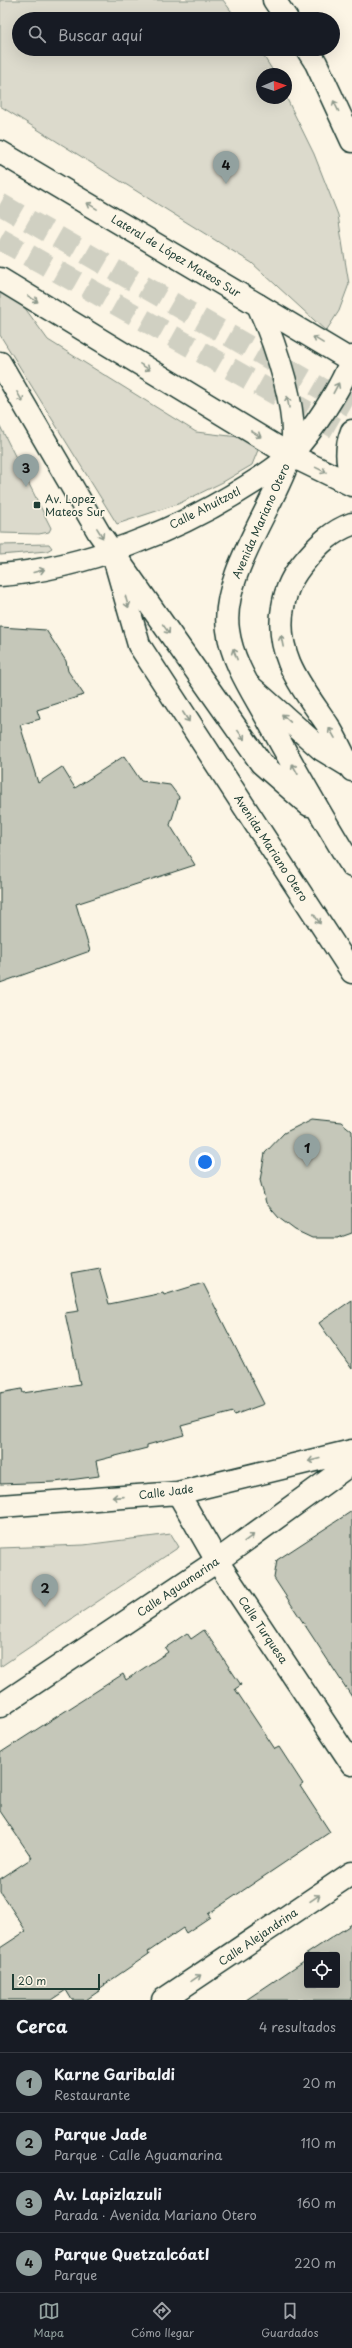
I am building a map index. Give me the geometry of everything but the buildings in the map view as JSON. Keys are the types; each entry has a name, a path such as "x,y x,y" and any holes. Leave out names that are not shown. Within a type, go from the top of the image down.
{"main road":[{"path":"274,0 282,12"},
{"path":"312,56 352,141"},
{"name":"Lateral de López Mateos Sur","path":"0,152 352,359"},
{"path":"0,279 290,455 352,485"},
{"name":"Avenida Mariano Otero","path":"258,305 273,338 285,385 292,422 290,455 234,579 228,605 227,630 234,652 248,684 320,816 352,866"},
{"name":"Calle Ahuítzotl","path":"0,575 33,573 112,551 192,517 229,497 266,474 290,455 326,407 352,359"},
{"name":"Avenida Mariano Otero","path":"0,363 112,551 261,763 320,816"},
{"path":"352,431 348,447 348,461 352,477"},
{"path":"351,769 332,733 291,668 283,646 281,620 287,589 295,572 327,538 341,528 352,524"},
{"name":"Avenida Mariano Otero","path":"112,551 139,645 352,972"},
{"path":"248,684 321,749 351,769"},
{"name":"Calle Jade","path":"0,1506 178,1493 352,1451"},
{"name":"Calle Aguamarina","path":"0,1706 217,1561 352,1463"},
{"name":"Calle Turquesa","path":"178,1493 217,1561 352,1764"},
{"name":"Calle Alejandrina","path":"163,2000 352,1873"}],"shaded area":[{"path":"0,0 223,0 232,12 12,12 12,56 263,56 271,68 256,68 256,104 289,104 314,154 338,215 349,284 339,311 326,331 252,263 0,106"},
{"path":"0,291 22,304 48,340 196,432 247,438 258,450 252,465 223,482 178,504 117,524 0,335"},
{"path":"0,426 51,528 49,532 39,534 0,533"},
{"path":"49,544 52,548 47,551 0,555 0,545"},
{"path":"171,1534 179,1547 0,1667 0,1548 84,1545"}],"tunnel":[{"path":"0,204 352,406"},
{"path":"0,239 352,437"}],"place":[{"name":"Parque Quetzalcóatl","path":"226,184"},
{"name":"Av. Lapizlazuli","path":"26,487"},
{"name":"Av. Lopez Mateos Sur","path":"37,505"},
{"name":"Karne Garibaldi","path":"307,1167"},
{"name":"Parque Jade","path":"45,1607"}]}
